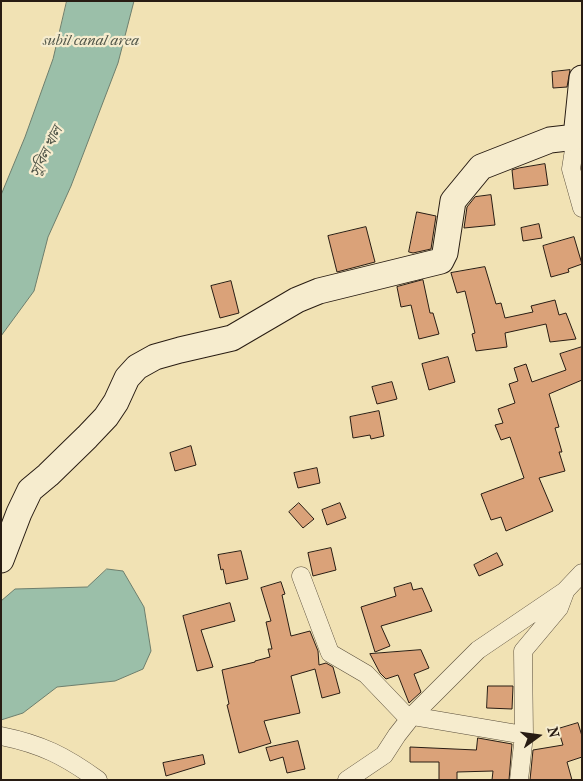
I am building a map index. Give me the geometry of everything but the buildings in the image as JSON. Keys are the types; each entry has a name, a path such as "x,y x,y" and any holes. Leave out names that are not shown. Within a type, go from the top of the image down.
{"street":[{"path":"582,78 576,137 570,169 582,208"},
{"path":"1,560 30,490 48,475 106,417 116,402 127,378 137,368 155,358 180,350 232,338 297,300 319,291 441,261 445,253 453,202 481,167 550,140 576,137"},
{"path":"347,780 384,755 410,717 478,650 566,590 582,573"},
{"path":"301,576 330,653 366,674 410,717 524,735"},
{"path":"519,780 524,735 523,651 559,608 566,590"},
{"path":"1,736 27,741 58,753 98,780"}],"water":[{"name":"subil canal area","path":"67,1 134,1 118,63 71,186 48,237 34,291 1,336 1,195 25,137 53,59"},
{"path":"107,569 123,571 144,607 151,651 143,669 115,681 57,687 23,713 1,720 1,601 15,589 87,587"}],"water label":[{"name":"সুবিল খাল","path":"47,152"}]}
